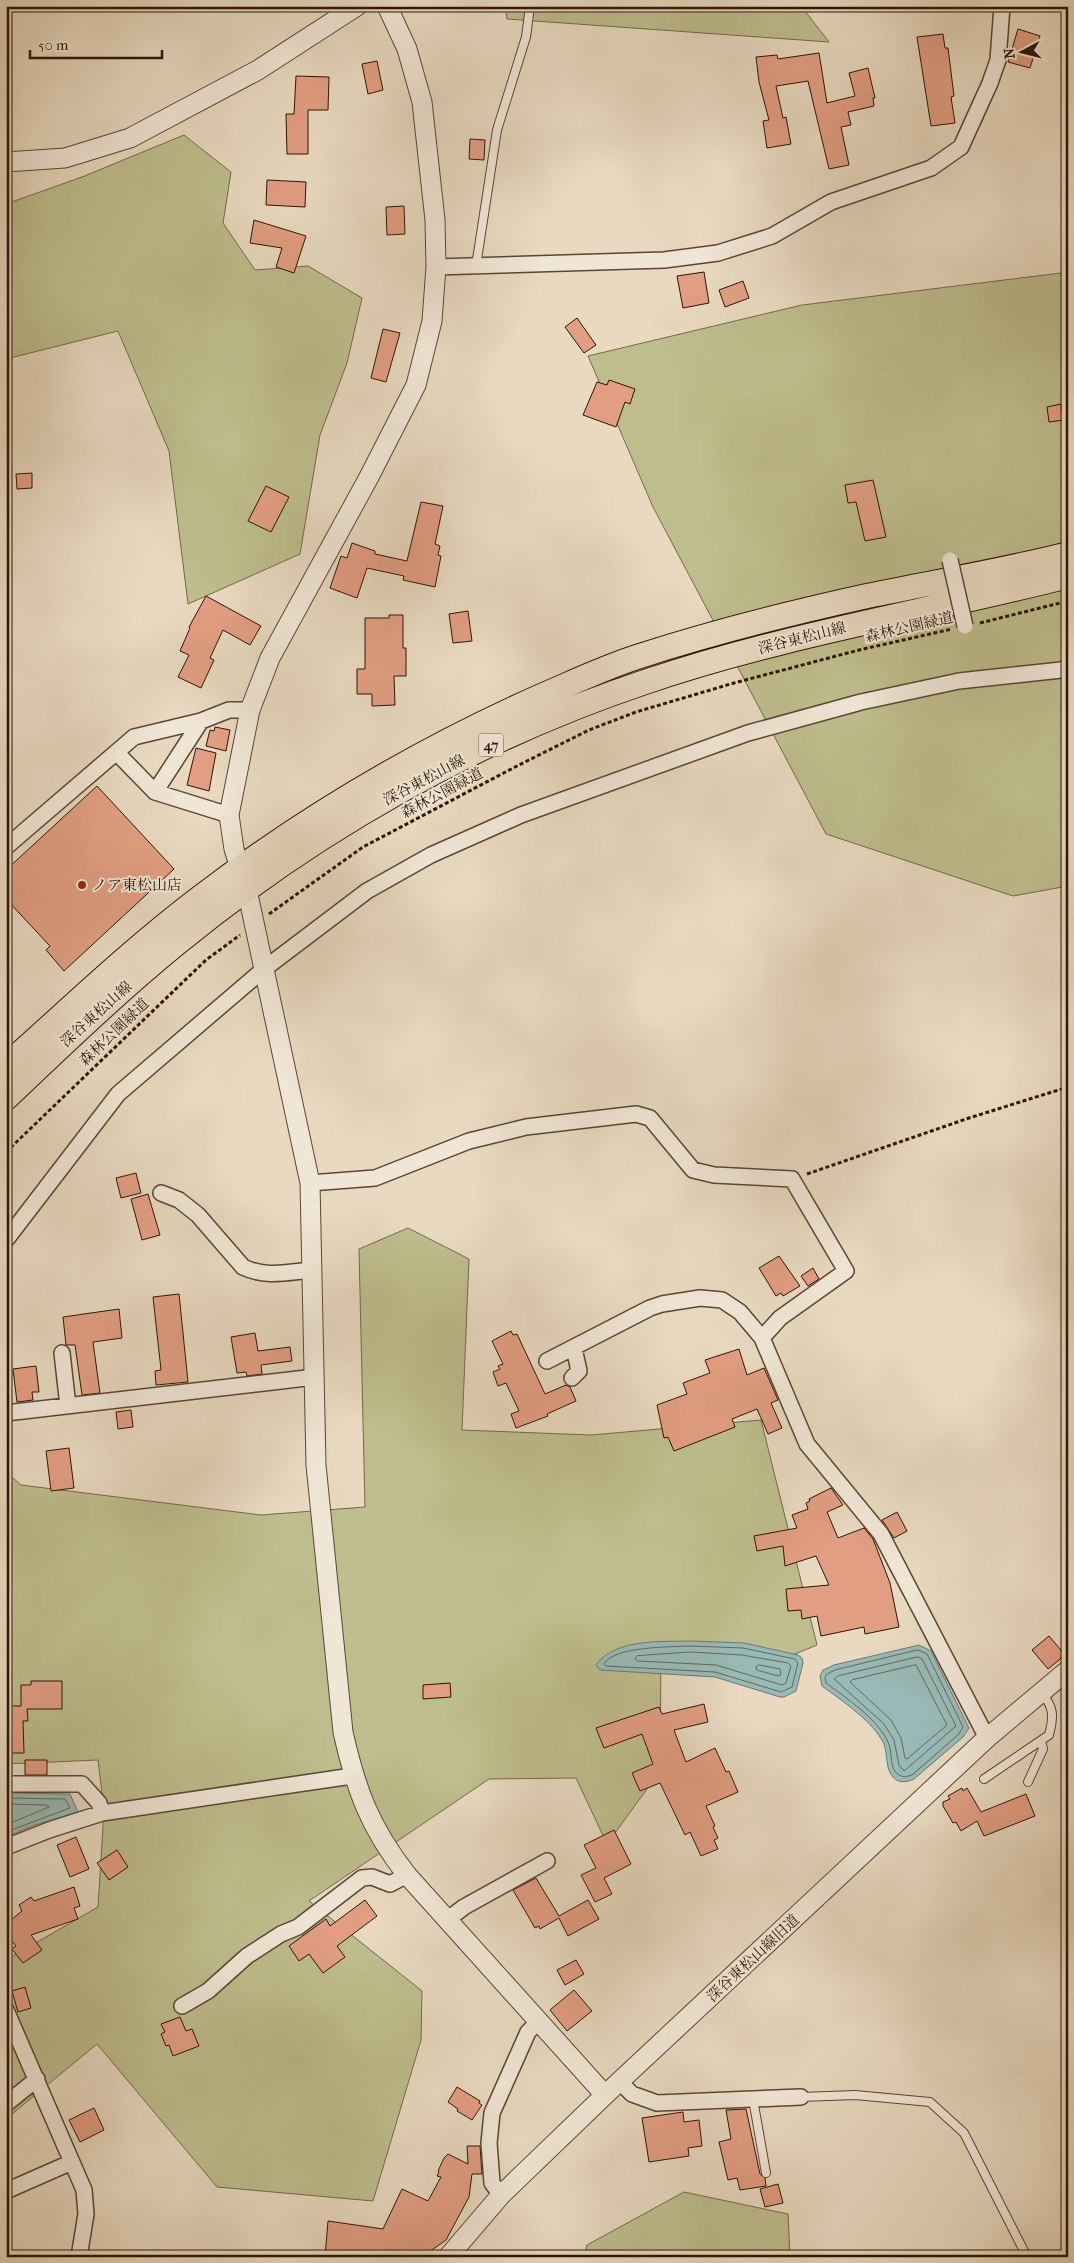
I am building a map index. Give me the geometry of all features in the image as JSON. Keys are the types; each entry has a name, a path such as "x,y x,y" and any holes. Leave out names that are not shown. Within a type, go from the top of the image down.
{"main road":[{"name":"深谷東松山線","path":"6,1098 107,1003 177,943 244,879 274,844 387,773 456,735 636,657 763,620 1068,554"},
{"name":"深谷東松山線","path":"6,1066 127,957 198,899 244,879 325,836 396,794 515,734 644,682 770,645 1068,576"}],"street":[{"path":"6,162 65,158 130,138 258,70 357,6"},
{"path":"387,6 406,49 422,102 435,220 436,267 432,321 416,385 369,477 270,658 250,710 229,815 234,849 255,923 310,1183 316,1465 343,1732 352,1776 370,1820 388,1852 406,1875 605,2095"},
{"path":"436,267 664,260 718,253 772,236 831,202 931,168 961,148 990,83 998,60 1002,6"},
{"path":"950,560 965,626"},
{"path":"6,1240 118,1094 264,969 367,891 431,855 521,814 620,777 757,730 861,702 959,681 1061,670 1068,667"},
{"path":"6,847 134,737 201,721 229,710 250,710"},
{"path":"155,792 201,721"},
{"path":"117,752 155,792 229,815"},
{"path":"310,1183 375,1178 469,1141 526,1127 636,1114 650,1118 692,1170 714,1175 792,1179 846,1271 780,1318 762,1338"},
{"path":"160,1193 180,1200 198,1215 242,1267 263,1274 312,1270"},
{"path":"547,1360 650,1308 662,1304 700,1298 717,1299 730,1304 762,1338 806,1444 881,1534 987,1738"},
{"path":"572,1378 579,1370 574,1348"},
{"path":"62,1352 68,1406"},
{"path":"6,1413 315,1378"},
{"name":"深谷東松山線旧道","path":"448,2257 501,2195 605,2095 621,2083 987,1738 1068,1670"},
{"path":"6,1847 49,1830 102,1814 352,1776"},
{"path":"6,1784 82,1784 99,1802 102,1814"},
{"path":"447,1920 464,1907 547,1861"},
{"path":"182,2006 208,1992 247,1956 265,1944 298,1927 362,1878 372,1877 390,1884 406,1875"},
{"path":"6,2010 84,2190 86,2214 79,2257"},
{"path":"501,2195 492,2183 489,2144 492,2113 528,2032 538,2022"},
{"path":"6,2104 37,2079"},
{"path":"621,2083 632,2094 657,2103 801,2097"},
{"path":"6,2191 72,2162"}],"lane":[{"path":"476,266 497,130 526,37 530,6"},
{"path":"984,1779 1049,1735 1053,1721 1051,1703 1041,1692"},
{"path":"1028,1782 1043,1749 1041,1741"},
{"path":"801,2097 855,2095 930,2102 964,2134 1027,2257"},
{"path":"753,2099 766,2173"}],"path":[{"name":"森林公園緑道","path":"6,1152 206,960 363,847 514,767 589,730 636,712 734,683 859,650 1068,601"},
{"path":"792,1179 969,1118 1068,1087"}],"shaded area":[{"path":"505,6 801,6 829,42 507,19"},
{"path":"184,135 231,172 223,223 255,270 308,266 362,298 347,363 320,435 300,554 188,604 169,451 118,331 6,359 6,204 82,177"},
{"path":"1061,273 1068,287 1068,886 1013,896 826,834 653,507 588,356 802,305"},
{"path":"408,1228 469,1259 462,1430 591,1435 761,1420 817,1645 761,1668 661,1652 660,1771 607,1844 576,1778 489,1779 309,1901 422,1991 421,2040 373,2201 217,2187 97,2044 6,2119 6,1960 98,1907 104,1810 98,1760 6,1764 6,1472 21,1485 261,1515 365,1507 359,1249"},
{"path":"684,2192 788,2214 790,2257 584,2257 587,2245"}],"water":[{"path":"691,1641 744,1643 798,1655 802,1658 803,1663 796,1691 780,1697 715,1677 600,1670 596,1665 604,1656 627,1646 640,1643"},
{"path":"919,1645 931,1651 969,1728 963,1737 914,1779 900,1782 890,1773 884,1744 873,1728 856,1712 822,1686 820,1676 823,1670 834,1665"},
{"path":"6,1793 70,1794 78,1812 32,1826 6,1837"}],"building":[{"path":"1018,29 1040,36 1030,68 1008,62"},
{"path":"943,34 945,48 948,48 954,96 951,97 955,123 931,126 917,37"},
{"path":"819,53 827,103 855,96 849,73 868,68 875,98 873,98 874,106 848,112 851,125 841,127 849,165 829,169 808,81 776,86 783,118 786,117 791,144 767,148 763,121 769,120 759,82 756,57 777,55 778,59"},
{"path":"377,61 383,90 368,94 362,64"},
{"path":"296,76 329,77 328,110 308,110 308,154 287,154 286,114 294,114"},
{"path":"470,139 485,140 484,160 469,159"},
{"path":"267,180 306,182 305,207 266,205"},
{"path":"404,206 405,234 387,235 386,207"},
{"path":"254,220 306,236 294,273 276,267 282,248 250,243"},
{"path":"704,272 709,303 683,308 677,276"},
{"path":"743,281 749,298 725,307 719,290"},
{"path":"577,318 596,345 584,353 565,327"},
{"path":"383,329 400,333 386,382 371,378"},
{"path":"609,380 635,389 630,404 625,402 616,427 583,415 597,382 607,385"},
{"path":"1061,404 1063,420 1049,422 1047,407"},
{"path":"32,473 32,488 17,489 16,474"},
{"path":"873,480 886,537 865,541 856,502 848,503 845,485"},
{"path":"266,486 289,497 271,532 248,521"},
{"path":"421,502 443,506 435,544 440,546 438,555 441,556 435,587 403,580 404,576 367,568 357,598 330,588 341,556 347,558 352,543 375,551 375,554 407,561"},
{"path":"206,596 261,626 250,645 223,630 210,658 214,660 201,688 178,677 189,655 180,651 189,627"},
{"path":"468,611 472,641 453,643 449,614"},
{"path":"389,615 403,615 403,648 406,648 406,676 394,676 395,705 372,706 372,694 357,694 357,669 365,669 365,618 389,618"},
{"path":"215,727 230,730 226,751 206,746 210,730 214,731"},
{"path":"196,748 216,753 209,791 187,785"},
{"name":"ノア東松山店","path":"97,786 174,869 64,971 46,950 50,946 6,899 6,870"},
{"path":"136,1173 141,1193 121,1198 116,1178"},
{"path":"148,1194 160,1235 142,1240 131,1199"},
{"path":"779,1256 800,1286 783,1296 781,1293 776,1296 759,1268"},
{"path":"813,1268 819,1279 808,1286 801,1276"},
{"path":"179,1294 188,1382 156,1385 155,1371 161,1370 153,1297"},
{"path":"119,1309 122,1338 93,1342 100,1393 82,1395 75,1345 66,1345 63,1317"},
{"path":"511,1331 513,1335 517,1334 545,1394 566,1385 570,1387 576,1401 547,1414 548,1416 516,1428 511,1414 519,1411 506,1383 498,1386 493,1372 500,1369 498,1366 503,1364 492,1341"},
{"path":"255,1333 258,1351 290,1347 292,1361 261,1365 262,1374 247,1376 246,1372 237,1373 231,1337"},
{"path":"739,1349 747,1375 764,1368 778,1400 771,1403 782,1428 768,1434 757,1409 732,1419 735,1427 674,1451 668,1437 664,1438 657,1405 687,1394 683,1383 710,1373 705,1360"},
{"path":"36,1366 39,1392 32,1392 33,1400 17,1402 13,1369"},
{"path":"131,1410 133,1427 118,1429 116,1412"},
{"path":"69,1448 74,1488 51,1491 46,1451"},
{"path":"831,1488 843,1505 827,1512 838,1538 864,1528 873,1539 890,1583 899,1627 865,1634 864,1627 821,1636 817,1616 802,1619 801,1610 788,1611 786,1589 829,1585 816,1556 785,1566 783,1546 757,1551 754,1536 797,1528 792,1515 808,1509 806,1503 810,1501 809,1499"},
{"path":"897,1512 907,1531 894,1538 882,1520"},
{"path":"1049,1636 1065,1655 1048,1669 1032,1650"},
{"path":"31,1681 62,1681 62,1709 27,1709 28,1721 23,1721 24,1753 6,1753 6,1706 21,1706 21,1685 31,1685"},
{"path":"450,1683 451,1697 423,1699 423,1685"},
{"path":"704,1704 708,1722 674,1730 686,1762 715,1748 726,1772 729,1771 738,1792 706,1806 715,1826 713,1827 718,1838 714,1840 718,1849 701,1856 690,1832 685,1835 660,1783 640,1791 632,1773 653,1764 642,1734 604,1748 596,1728 659,1707 662,1714"},
{"path":"25,1760 47,1760 47,1775 25,1775"},
{"path":"962,1788 963,1791 967,1788 981,1812 1026,1794 1035,1816 984,1836 977,1821 961,1831 956,1822 953,1823 943,1806 943,1802 950,1799 948,1796"},
{"path":"614,1830 631,1864 604,1878 612,1894 595,1902 581,1875 596,1868 584,1845"},
{"path":"76,1837 89,1869 70,1877 57,1845"},
{"path":"117,1850 128,1867 109,1880 97,1863"},
{"path":"536,1878 559,1916 588,1900 599,1919 568,1936 559,1918 540,1929 539,1926 535,1928 513,1890"},
{"path":"74,1887 80,1906 74,1908 78,1919 31,1935 42,1950 23,1963 12,1949 16,1946 6,1934 6,1924 22,1911 19,1905 31,1897 34,1901"},
{"path":"365,1900 377,1916 337,1946 345,1957 323,1973 309,1954 299,1961 289,1946 326,1919 330,1926"},
{"path":"576,1960 584,1974 565,1985 557,1970"},
{"path":"25,1987 31,2008 18,2012 12,1991"},
{"path":"574,1990 592,2011 567,2031 550,2010"},
{"path":"180,2017 186,2031 192,2029 199,2046 173,2056 169,2045 166,2046 161,2034 165,2032 161,2024"},
{"path":"457,2087 480,2101 479,2103 482,2105 472,2120 457,2111 458,2109 448,2102"},
{"path":"94,2108 104,2130 80,2142 69,2120"},
{"path":"746,2109 760,2174 765,2178 766,2186 740,2190 737,2178 728,2180 719,2142 731,2139 726,2110"},
{"path":"683,2112 684,2122 699,2120 702,2146 688,2148 689,2156 649,2162 642,2118"},
{"path":"467,2146 480,2146 482,2174 472,2174 469,2197 446,2240 422,2257 325,2257 328,2221 383,2229 402,2189 428,2201 441,2177 437,2176 444,2158 448,2154 468,2164"},
{"path":"778,2184 783,2203 765,2207 760,2189"}],"place":[{"name":"ノア東松山店","path":"82,885"}]}
